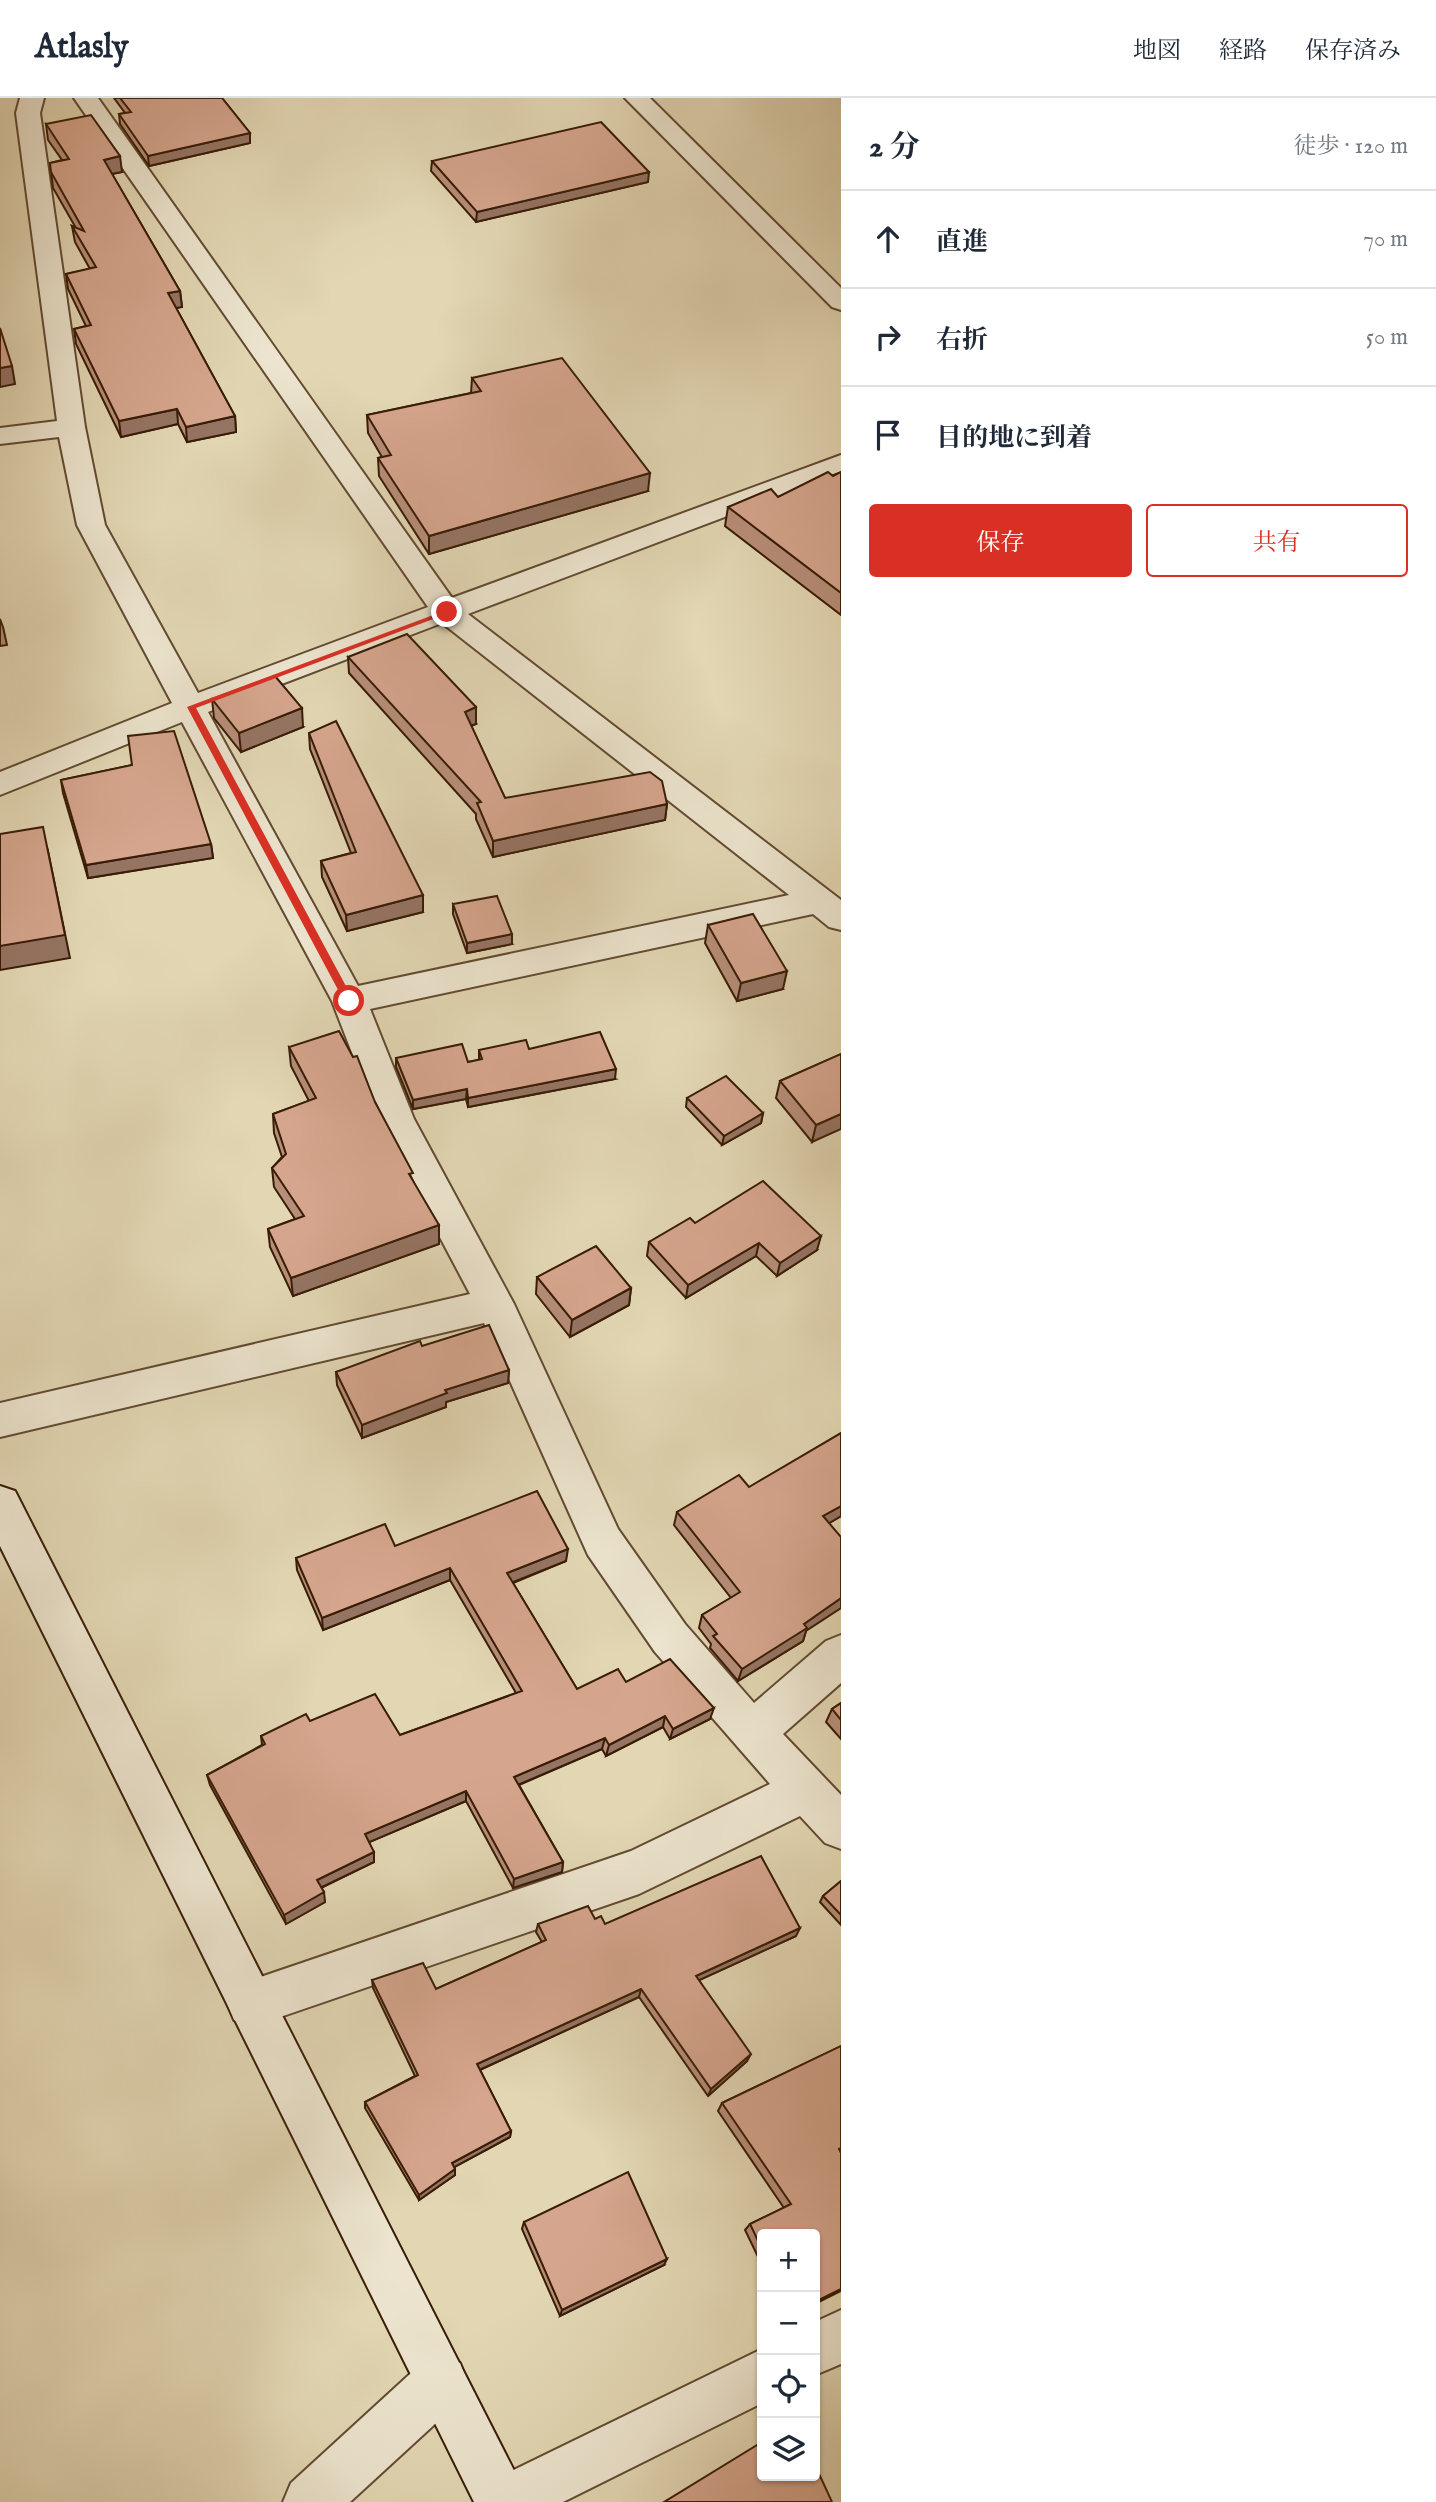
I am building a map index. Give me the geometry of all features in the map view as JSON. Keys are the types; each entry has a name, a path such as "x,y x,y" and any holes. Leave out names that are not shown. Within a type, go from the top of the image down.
{"street":[{"path":"86,98 447,612 830,910"},
{"path":"637,98 841,302"},
{"path":"23,112 71,427 92,525 349,1001 396,1120 495,1304 603,1542 670,1638 752,1733 841,1827"},
{"path":"0,436 71,427"},
{"path":"0,783 191,707 841,463"},
{"path":"349,1001 830,910"},
{"path":"0,1420 495,1304"},
{"path":"0,1504 441,2382 505,2502 757,2377"},
{"path":"752,1733 841,1654"},
{"path":"251,2003 639,1871 805,1790"},
{"path":"820,2346 841,2336"},
{"path":"310,2502 441,2382"}],"building":[{"path":"120,98 222,98 250,133 148,156 119,114 131,112"},
{"path":"91,115 120,156 104,160 180,291 168,293 235,416 186,427 177,409 119,421 74,329 91,325 66,274 96,267 72,226 84,231 51,172 50,163 69,159 46,124"},
{"path":"601,122 649,172 477,212 432,161"},
{"path":"0,328 12,366 0,368"},
{"path":"562,358 650,473 429,536 378,458 391,455 367,415 481,391 472,378"},
{"path":"828,472 833,476 841,472 841,593 728,507 771,489 778,497"},
{"path":"407,634 476,707 465,712 505,798 650,772 662,781 667,804 493,841 477,803 481,802 348,657"},
{"path":"275,676 302,708 239,733 212,699"},
{"path":"336,721 423,895 346,915 321,861 356,852 309,733"},
{"path":"174,731 211,844 86,865 61,780 132,765 128,736"},
{"path":"43,827 65,935 0,946 0,834"},
{"path":"497,896 512,934 467,943 453,904"},
{"path":"753,914 787,971 741,983 708,925"},
{"path":"339,1031 353,1057 357,1056 375,1102 413,1173 409,1174 439,1225 291,1278 268,1229 304,1216 272,1168 286,1154 273,1114 316,1098 289,1047"},
{"path":"600,1032 616,1069 468,1098 467,1089 413,1100 396,1058 462,1044 468,1062 482,1059 479,1050 526,1040 529,1049"},
{"path":"841,1054 841,1114 816,1125 780,1081"},
{"path":"726,1076 763,1113 724,1136 687,1098"},
{"path":"763,1181 821,1236 780,1263 759,1243 688,1285 649,1242 690,1218 695,1223"},
{"path":"596,1246 631,1288 572,1320 537,1277"},
{"path":"489,1325 509,1370 445,1390 447,1393 362,1425 336,1372 420,1341 422,1346"},
{"path":"841,1433 841,1506 823,1516 841,1537 841,1598 804,1624 807,1628 742,1669 713,1636 717,1634 702,1615 740,1592 677,1512 739,1475 749,1487"},
{"path":"537,1491 568,1549 507,1573 577,1689 618,1669 626,1682 670,1659 714,1708 673,1729 665,1716 609,1745 605,1738 514,1777 563,1862 514,1879 466,1791 365,1834 374,1852 317,1880 324,1892 284,1915 207,1775 265,1744 261,1736 306,1714 310,1721 375,1694 400,1735 522,1691 450,1568 322,1618 296,1558 385,1524 395,1546"},
{"path":"841,1703 841,1720 832,1709"},
{"path":"761,1856 800,1928 696,1976 751,2054 711,2089 641,1989 477,2064 511,2131 452,2163 455,2169 419,2195 365,2102 418,2075 372,1980 423,1963 436,1989 546,1940 538,1924 588,1906 595,1919 601,1916 605,1924"},
{"path":"841,1881 841,1915 823,1896"},
{"path":"841,2046 841,2289 820,2300 820,2229 757,2229 757,2239 750,2224 791,2204 722,2103"},
{"path":"628,2172 667,2259 562,2310 524,2222"},
{"path":"757,2445 757,2481 820,2481 820,2476 832,2502 664,2502"}],"route":[{"path":"349,1001 191,707 447,612"}]}
